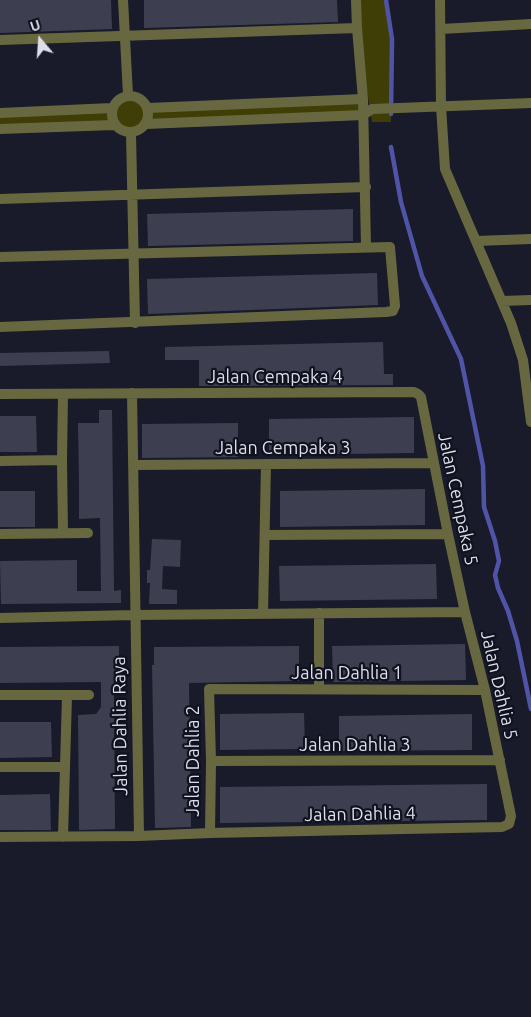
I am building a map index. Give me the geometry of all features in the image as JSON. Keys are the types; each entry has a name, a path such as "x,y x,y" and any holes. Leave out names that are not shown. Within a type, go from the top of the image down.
{"street":[{"path":"123,0 128,96"},
{"path":"356,0 363,99 367,112 366,247"},
{"path":"440,0 441,106 445,169 527,359 531,422"},
{"path":"441,28 531,24"},
{"path":"0,40 357,28"},
{"path":"128,96 137,97 144,102 148,108 149,116 146,124 141,129 131,133 122,131 114,125 111,117 112,108 119,99 128,96"},
{"path":"148,108 363,99"},
{"path":"146,124 441,106 531,103"},
{"path":"0,113 112,108"},
{"path":"0,129 114,125"},
{"path":"131,133 135,323"},
{"path":"0,198 366,187"},
{"path":"476,240 531,239"},
{"path":"0,257 390,247 396,306 393,311 0,328"},
{"path":"502,301 531,300"},
{"name":"Jalan Dahlia Raya","path":"132,393 134,615 139,836"},
{"name":"Jalan Cempaka 4","path":"0,394 418,394"},
{"name":"Jalan Cempaka 5","path":"418,394 421,398 465,612"},
{"path":"63,395 63,533"},
{"path":"0,461 62,460"},
{"name":"Jalan Cempaka 3","path":"133,465 433,463"},
{"path":"264,614 266,464"},
{"path":"0,534 88,533"},
{"path":"265,535 448,534"},
{"path":"0,618 465,612"},
{"name":"Jalan Dahlia 5","path":"465,612 485,690 511,811 509,824"},
{"path":"319,613 319,689"},
{"name":"Jalan Dahlia 1","path":"209,689 485,690"},
{"name":"Jalan Dahlia 2","path":"209,689 210,833"},
{"path":"0,695 89,695"},
{"path":"63,837 67,696"},
{"name":"Jalan Dahlia 3","path":"211,761 500,760"},
{"path":"0,767 65,767"},
{"name":"Jalan Dahlia 4","path":"0,837 139,836 502,827 509,824"}],"shaded area":[{"path":"356,0 386,0 392,39 391,122 372,122 357,28"},
{"path":"128,95 137,97 148,108 363,99 363,115 146,124 141,129 131,133 114,125 0,129 0,113 112,108 119,99"}],"building":[{"path":"0,0 111,0 112,29 0,33"},
{"path":"144,0 337,0 338,22 144,28"},
{"path":"353,209 353,241 148,246 147,214"},
{"path":"377,273 378,305 148,314 147,279"},
{"path":"383,342 384,374 393,374 393,385 199,386 199,360 165,360 165,347"},
{"path":"109,351 110,363 0,366 0,353"},
{"path":"99,410 112,410 114,591 121,590 121,603 1,604 0,561 77,560 77,591 101,591 100,518 79,519 78,423 99,423"},
{"path":"0,416 36,416 37,452 0,452"},
{"path":"414,417 414,453 269,455 269,419"},
{"path":"238,423 238,457 142,458 142,424"},
{"path":"425,489 425,525 280,527 280,491"},
{"path":"0,491 35,491 35,527 0,527"},
{"path":"152,539 181,540 180,567 163,566 162,589 177,590 177,604 149,604 150,583 147,583 147,570 150,570"},
{"path":"436,564 437,599 280,601 279,566"},
{"path":"465,644 466,680 333,682 332,646"},
{"path":"119,646 119,660 115,660 116,689 114,689 115,829 79,830 78,715 96,714 101,707 101,682 0,683 0,647"},
{"path":"299,646 299,681 189,683 191,827 155,828 152,665 154,665 154,647"},
{"path":"304,713 305,749 220,750 220,714"},
{"path":"472,714 472,750 339,751 339,716"},
{"path":"0,722 51,722 52,757 0,758"},
{"path":"487,784 487,820 220,823 220,787"},
{"path":"50,794 51,830 0,830 0,795"}],"waterway":[{"path":"386,0 392,39 391,114"},
{"path":"391,147 401,202 422,276 461,359 483,466 484,507 499,561 495,575 517,641 531,709"}]}
